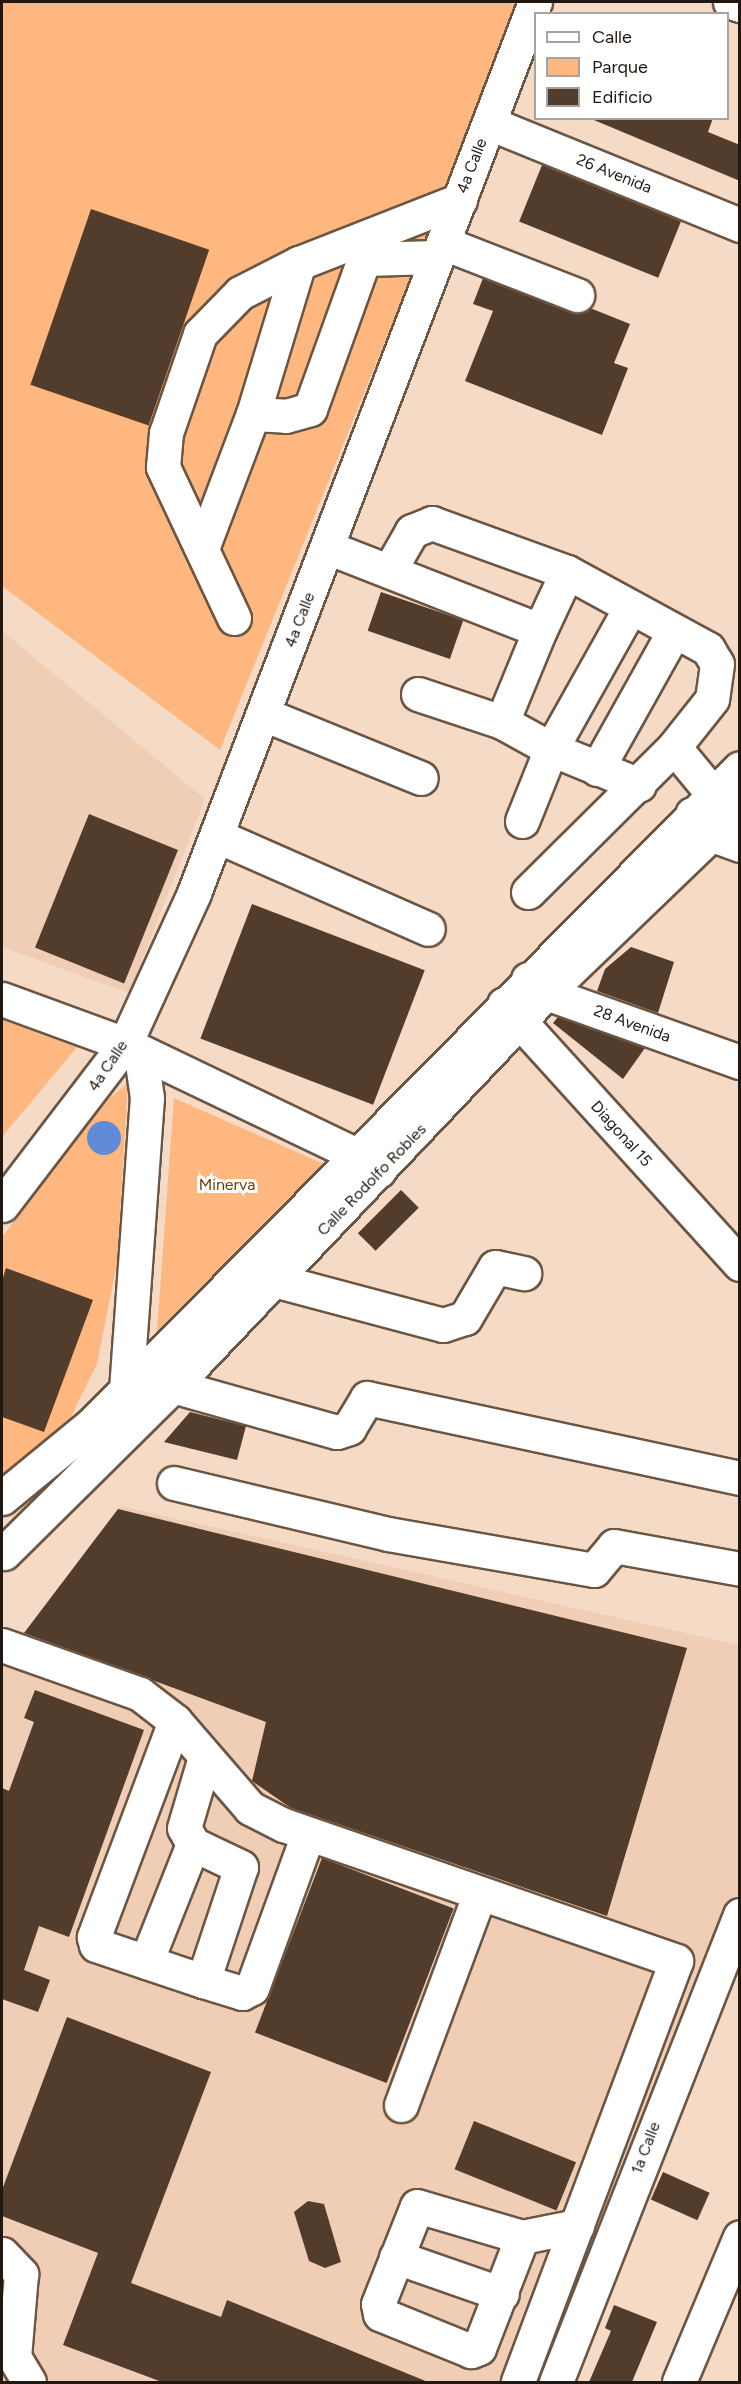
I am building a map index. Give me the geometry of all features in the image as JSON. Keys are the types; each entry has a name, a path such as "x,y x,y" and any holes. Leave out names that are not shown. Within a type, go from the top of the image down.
{"main road":[{"name":"4a Calle","path":"2,1205 133,1050 497,126 535,2"},
{"path":"730,2 740,5"},
{"name":"4a Calle","path":"2,1224 133,1050 231,842 342,553 448,253 460,200 534,60"},
{"name":"26 Avenida","path":"497,126 740,225"},
{"path":"234,618 203,546 163,467 170,422 200,334 240,293 299,262 363,247 460,200"},
{"path":"363,247 448,253 577,295"},
{"path":"254,414 286,416 310,410 363,247"},
{"path":"203,546 254,414 299,262"},
{"path":"389,572 412,531 432,524 567,572 708,649 718,680 712,699 674,747 639,785 528,892"},
{"path":"342,553 540,630"},
{"path":"502,722 567,572"},
{"path":"522,821 551,750 630,608"},
{"path":"597,769 674,631"},
{"path":"418,694 502,722 551,750 639,785"},
{"path":"278,720 421,777"},
{"path":"674,747 718,818"},
{"name":"Calle Rodolfo Robles","path":"2,1498 126,1390 367,1163 537,986 718,818 740,768"},
{"path":"231,842 428,928"},
{"name":"28 Avenida","path":"537,986 740,1062"},
{"path":"2,999 133,1050 367,1163"},
{"name":"Diagonal 15","path":"512,1014 740,1264"},
{"path":"126,1390 147,1098 133,1050"},
{"name":"Calle Rodolfo Robles","path":"2,1557 173,1386 274,1280 367,1163"},
{"path":"274,1280 443,1325 465,1317 495,1267 524,1273"},
{"path":"173,1386 338,1432 349,1428 367,1398 740,1478"},
{"path":"174,1483 388,1534 594,1570 614,1546 740,1569"},
{"path":"2,1645 140,1694 174,1721 250,1808 308,1834 713,1975"},
{"path":"174,1721 94,1937 96,1945 242,1993 252,1988 308,1834"},
{"path":"205,1757 186,1806 184,1828 193,1844 241,1867 289,1885"},
{"path":"146,1962 193,1844"},
{"path":"203,1981 241,1867"},
{"path":"401,2104 480,1893"},
{"name":"1a Calle","path":"556,2382 713,1975 740,1915"},
{"path":"518,2382 676,1961"},
{"path":"522,2237 486,2340 471,2351 380,2314 378,2304 417,2206 522,2237 577,2226"},
{"path":"679,2382 740,2237"},
{"path":"2,2254 21,2274 12,2292 14,2357 29,2382"},
{"path":"396,2257 502,2294"}],"shaded area":[{"path":"2,631 205,799 129,993 2,947"},
{"path":"120,1506 739,1645 739,1906 540,2382 2,2382 2,1664"}],"green space":[{"path":"2,2 522,2 220,750 2,586"},
{"path":"2,1020 77,1047 2,1137"},
{"path":"128,1083 117,1263 97,1364 61,1437 2,1487 2,1237 106,1101"},
{"name":"Minerva","path":"174,1098 326,1165 156,1344"}],"water":[{"path":"104,1121 116,1126 121,1138 116,1150 104,1155 92,1150 87,1138 92,1126"}],"building":[{"path":"594,120 712,120 708,132 740,145 740,181"},
{"path":"542,165 681,221 658,278 519,222"},
{"path":"91,209 209,250 149,426 30,385"},
{"path":"483,278 570,312 590,308 630,324 614,363 628,368 602,435 465,381 493,311 473,304"},
{"path":"381,592 463,620 450,659 368,631"},
{"path":"89,814 178,850 124,983 35,948"},
{"path":"252,904 425,970 373,1105 200,1038"},
{"path":"631,947 674,962 658,1013 597,991 605,969"},
{"path":"558,1017 645,1048 623,1079 553,1023"},
{"path":"401,1190 419,1208 376,1251 358,1233"},
{"path":"6,1268 93,1300 44,1432 2,1417 2,1281"},
{"path":"190,1412 246,1426 237,1460 164,1442"},
{"path":"118,1509 687,1648 607,1916 291,1808 252,1781 266,1722 24,1633"},
{"path":"35,1690 144,1730 69,1937 39,1926 24,1970 50,1980 38,2012 2,1999 2,1788 9,1791 34,1722 24,1718"},
{"path":"322,1858 454,1909 387,2083 255,2033"},
{"path":"67,2017 211,2072 131,2283 221,2317 227,2300 428,2382 162,2382 63,2345 98,2253 2,2216 2,2190"},
{"path":"474,2121 576,2162 557,2210 455,2169"},
{"path":"663,2172 710,2193 697,2220 651,2199"},
{"path":"308,2201 324,2204 341,2262 325,2268 309,2261 294,2212"},
{"path":"614,2305 657,2322 632,2382 589,2382 611,2331 605,2328"}]}
